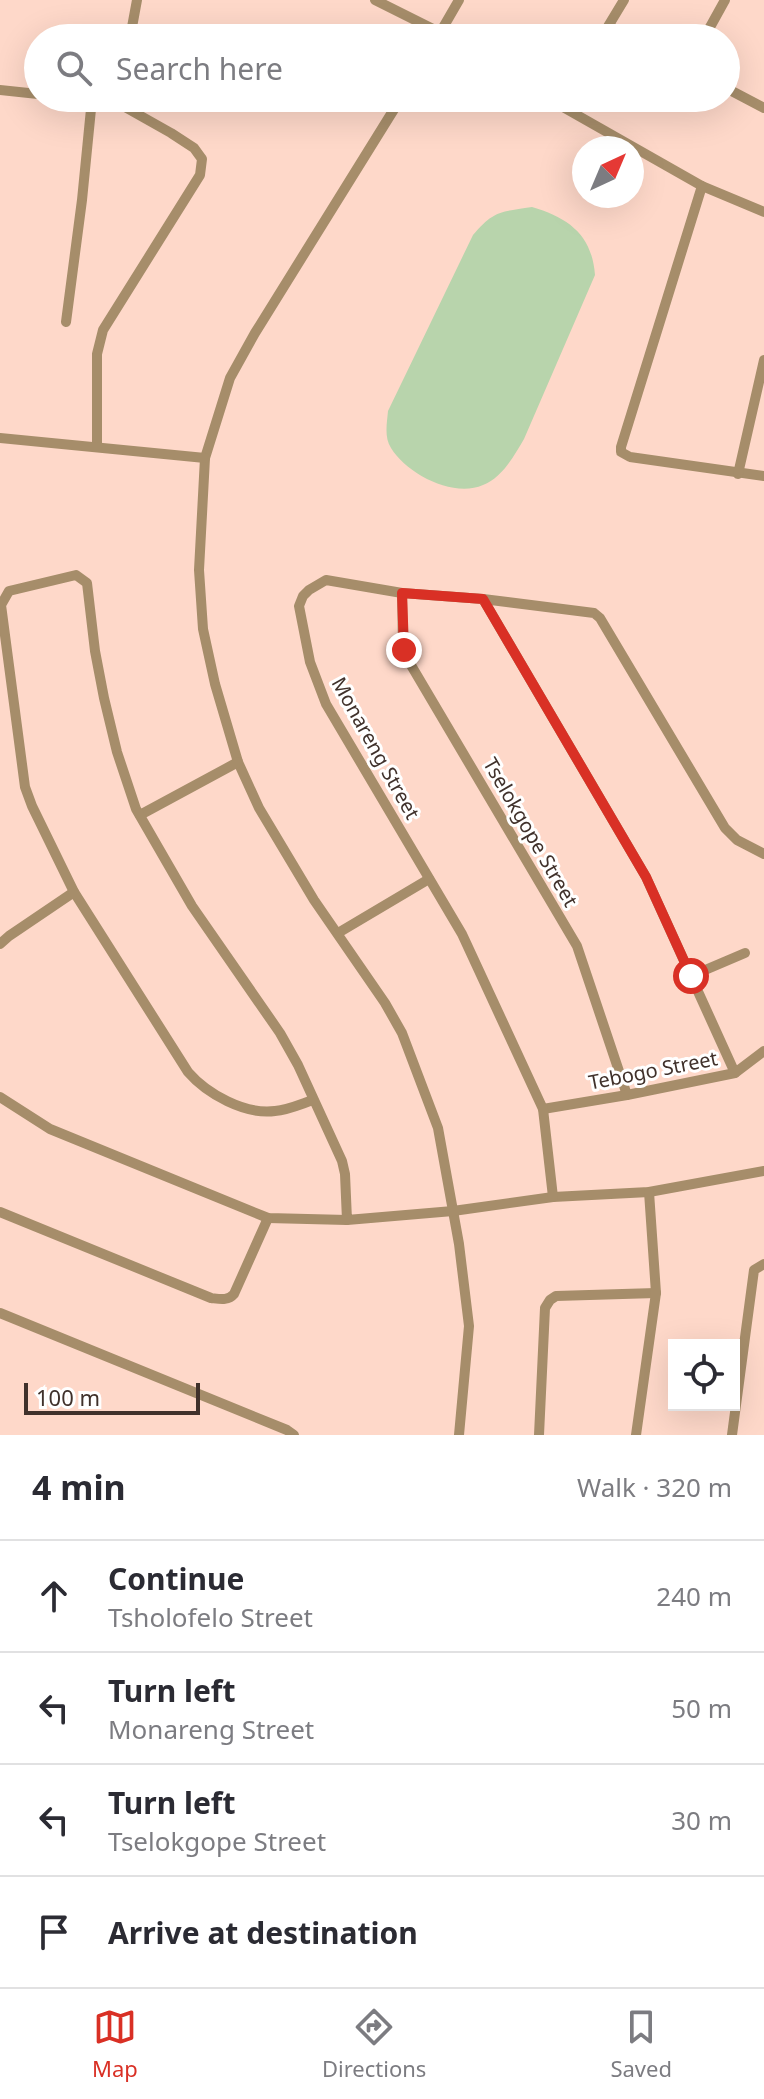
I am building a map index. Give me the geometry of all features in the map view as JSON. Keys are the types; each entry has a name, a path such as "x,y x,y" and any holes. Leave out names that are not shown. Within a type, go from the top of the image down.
{"street":[{"path":"133,24 137,0"},
{"path":"375,0 420,24"},
{"path":"448,24 459,0"},
{"path":"610,24 624,0"},
{"path":"712,24 725,0"},
{"path":"0,90 24,93"},
{"path":"740,95 764,108"},
{"path":"66,322 91,112"},
{"path":"97,447 97,354 103,330 200,175 202,159 194,148 137,112"},
{"path":"392,112 230,378 205,458 199,570 203,629 238,762 259,808 314,900 402,1033 438,1128 469,1326 459,1435"},
{"path":"576,112 702,186 764,212"},
{"path":"702,186 621,452 630,457 764,476"},
{"path":"738,474 764,360"},
{"path":"0,438 205,458"},
{"path":"313,1100 270,1112 224,1099 198,1084 74,892 25,787 1,605 9,591 76,575 87,583 104,698 117,752 140,815 206,928 280,1033 298,1065 342,1161 347,1220"},
{"name":"Monareng Street","path":"553,1197 543,1109 462,934 326,704 310,662 299,606 303,596 326,580 402,593 588,611 600,618 725,828 737,840 764,854"},
{"name":"Tselokgope Street","path":"402,593 405,655 577,946 627,1095"},
{"path":"483,599 646,877 735,1073"},
{"path":"140,815 238,762"},
{"path":"338,933 429,879"},
{"path":"0,944 74,892"},
{"path":"691,976 745,953"},
{"name":"Tebogo Street","path":"543,1109 735,1073 764,1051"},
{"path":"1,1101 60,1134 268,1218 347,1220 453,1211 553,1197 649,1192 764,1171"},
{"path":"636,1435 656,1293 649,1192"},
{"path":"0,1212 211,1298 222,1299 234,1294 268,1218"},
{"path":"732,1435 754,1270 764,1264"},
{"path":"539,1435 545,1308 548,1302 556,1296 656,1293"},
{"path":"0,1313 294,1435"}],"green space":[{"path":"532,207 557,217 576,230 589,249 595,275 524,439 512,459 502,472 483,485 471,488 445,486 419,475 398,458 387,435 388,411 473,235 499,214"}],"route":[{"path":"404,650 402,593 483,599 646,877 691,976"}]}
